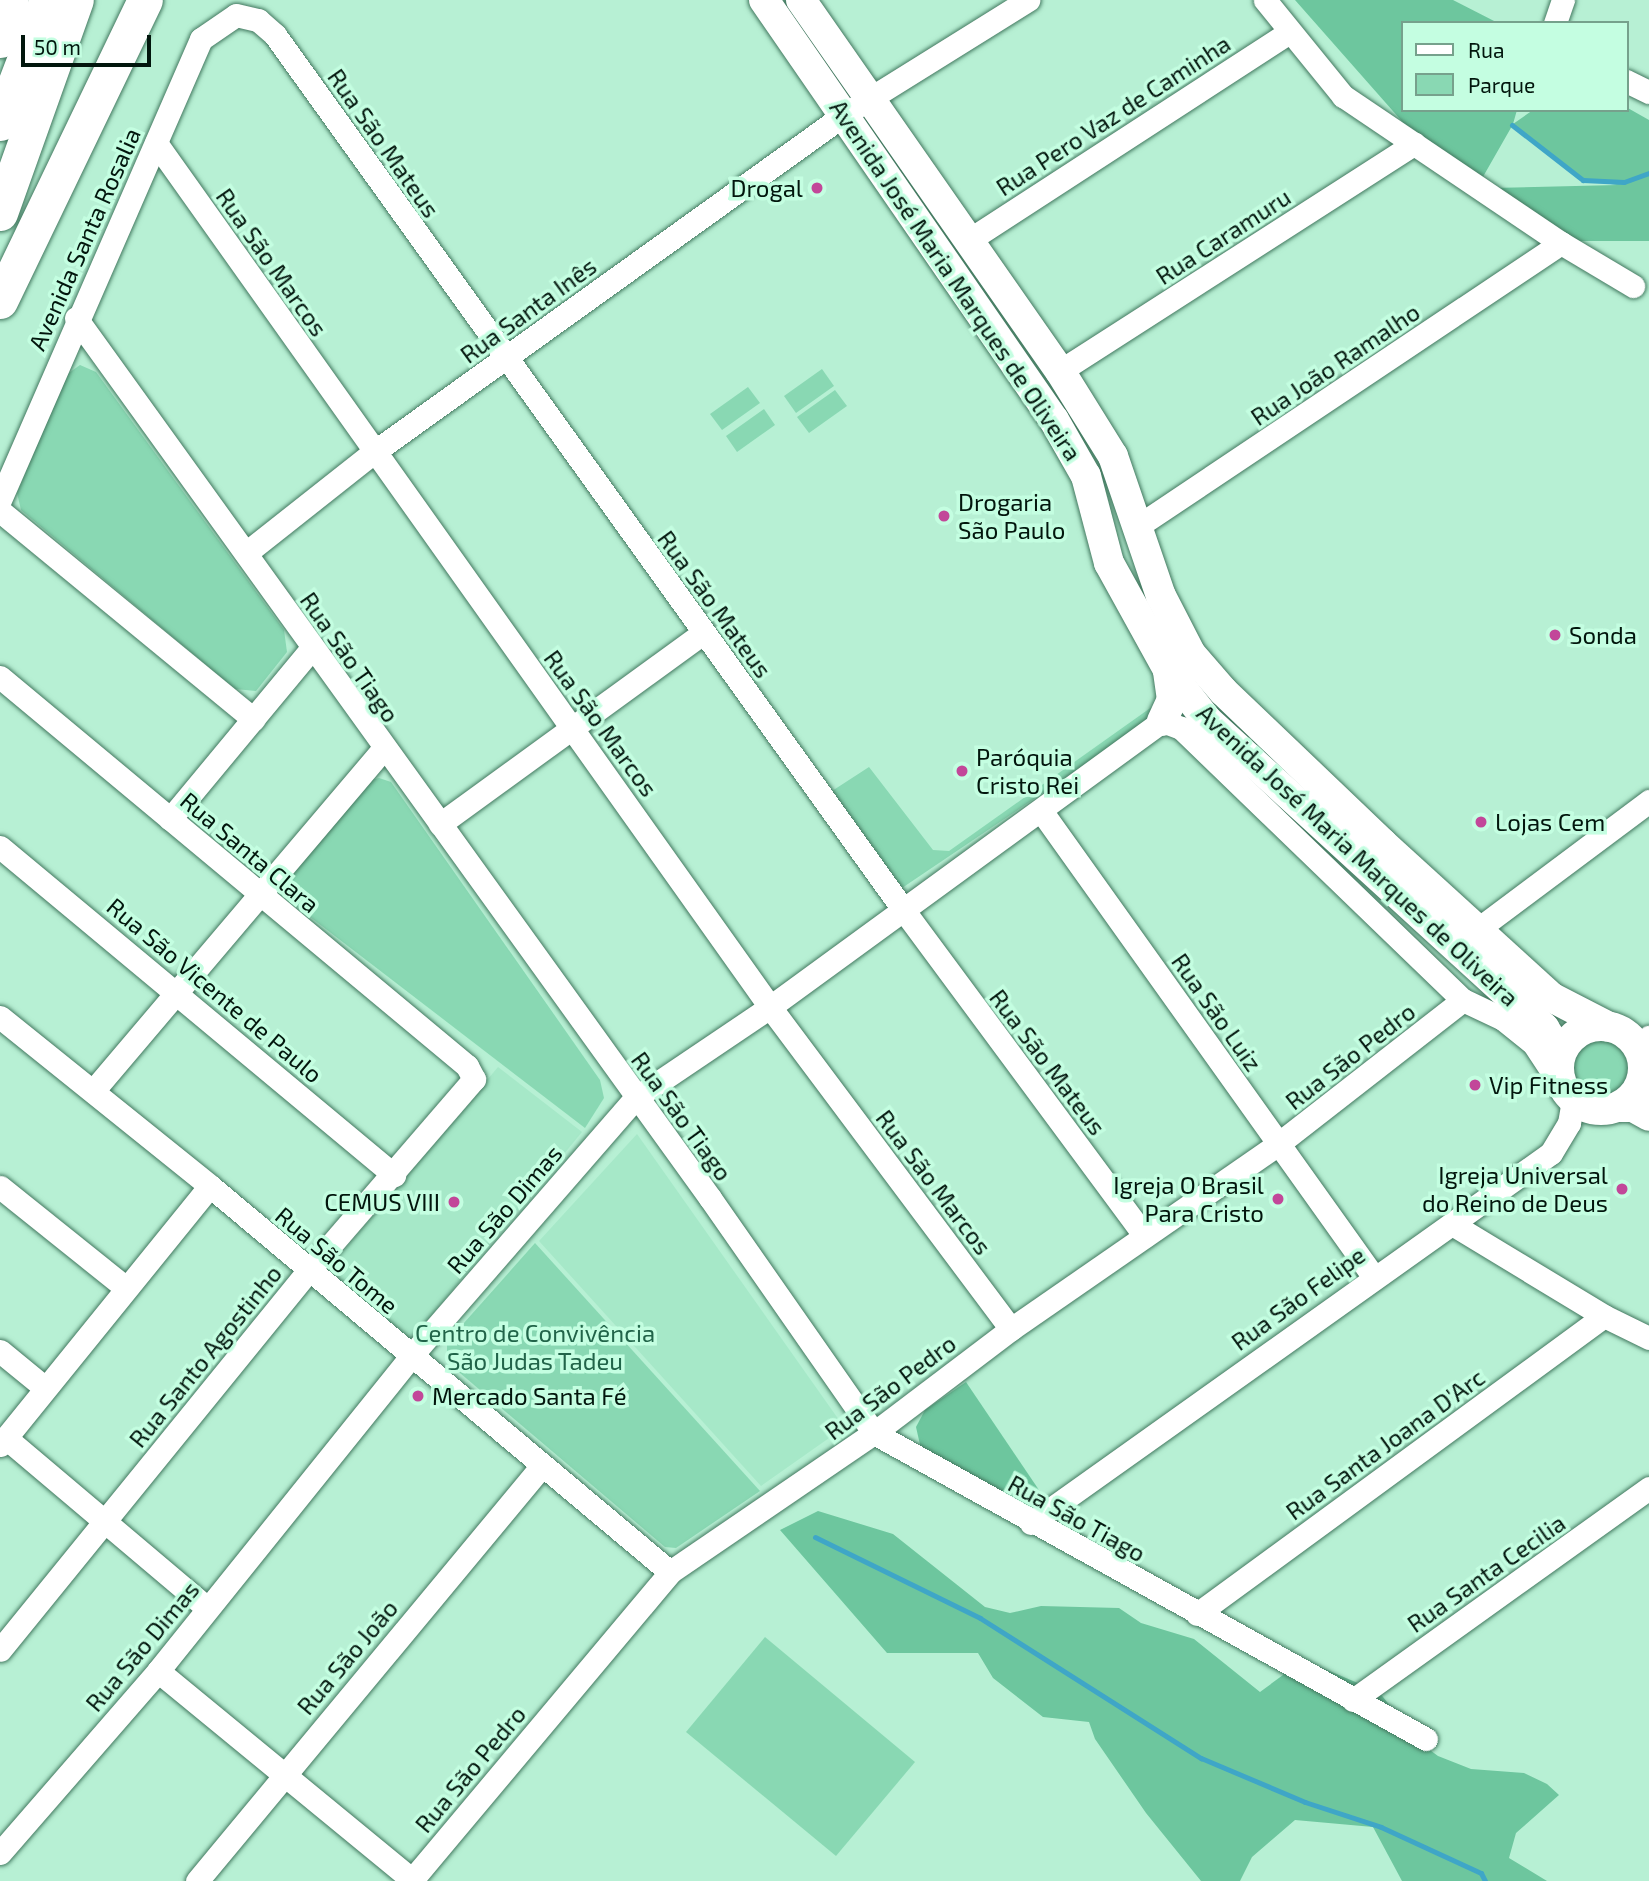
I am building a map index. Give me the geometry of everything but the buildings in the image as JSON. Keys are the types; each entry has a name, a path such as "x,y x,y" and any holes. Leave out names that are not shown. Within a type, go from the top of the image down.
{"highway":[{"path":"0,40 11,0"},
{"path":"0,123 47,0"},
{"path":"0,213 76,0"},
{"path":"0,301 145,0"}],"main road":[{"name":"Avenida José Maria Marques de Oliveira","path":"764,0 966,242 1060,371 1092,427 1113,456 1161,596 1191,654 1223,691 1551,997 1609,1027"},
{"name":"Avenida José Maria Marques de Oliveira","path":"801,0 856,107 1038,395 1086,476 1109,563 1168,670 1205,718 1549,1033 1565,1086"},
{"path":"1038,395 1050,379 1092,427"},
{"path":"1086,476 1109,525 1118,530 1138,526"},
{"path":"1162,721 1172,700 1168,670"},
{"path":"1162,721 1179,716 1205,718"},
{"path":"1476,967 1468,951 1478,929"},
{"path":"1619,1107 1638,1089 1647,1057 1632,1039 1609,1027 1587,1028 1572,1037 1565,1086 1592,1110 1633,1107 1649,1116"}],"street":[{"name":"Rua Santa Inês","path":"246,553 374,452 856,107 1028,0"},
{"path":"1265,0 1343,96 1561,243 1633,286"},
{"path":"1556,21 1563,0"},
{"name":"Avenida Santa Rosalia","path":"0,500 76,318 201,39 236,15"},
{"name":"Rua São Mateus","path":"236,15 258,20 275,35 505,360 902,908 1145,1236"},
{"name":"Rua Pero Vaz de Caminha","path":"966,242 1289,32"},
{"path":"1628,82 1649,92"},
{"name":"Rua São Marcos","path":"156,144 770,1007 1011,1329"},
{"name":"Rua Caramuru","path":"1060,371 1415,144"},
{"name":"Rua João Ramalho","path":"1138,526 1561,243"},
{"name":"Rua São Tiago","path":"76,318 874,1433 1031,1523 1426,1739"},
{"path":"0,511 253,719"},
{"path":"440,824 703,633"},
{"path":"170,819 311,649"},
{"name":"Rua Santa Clara","path":"0,677 467,1066"},
{"path":"1162,721 1181,728 1463,1000 1519,1031 1533,1043 1565,1086"},
{"name":"Rua São Dimas","path":"0,1853 158,1671 411,1356 635,1098 770,1007 902,908 1042,812 1162,721"},
{"path":"93,1091 180,993 383,749"},
{"path":"1478,929 1649,801"},
{"name":"Rua São Luiz","path":"1042,812 1373,1276"},
{"name":"Rua São Vicente de Paulo","path":"0,847 180,993 394,1175"},
{"name":"Rua São Pedro","path":"411,1880 670,1572 874,1433 1011,1329 1278,1144 1463,1000"},
{"name":"Rua São Tome","path":"0,1017 210,1186 540,1468 670,1572"},
{"name":"Rua Santo Agostinho","path":"0,1650 105,1524 307,1271 394,1175 474,1079 467,1066"},
{"name":"Rua São Felipe","path":"1031,1523 1373,1276 1452,1224 1551,1153 1569,1123 1565,1086"},
{"path":"207,1608 3,1442 44,1387 210,1186"},
{"path":"0,1187 125,1287"},
{"path":"1452,1224 1604,1317 1649,1338"},
{"name":"Rua Santa Joana D'Arc","path":"1197,1614 1604,1317"},
{"path":"0,1351 44,1387"},
{"name":"Rua São João","path":"197,1881 540,1468"},
{"name":"Rua Santa Cecilia","path":"1353,1700 1649,1488"},
{"path":"158,1671 285,1772 411,1880"}],"shaded area":[{"path":"1295,0 1453,0 1494,21 1400,21 1400,112 1516,112 1513,124 1530,112 1628,112 1628,108 1649,120 1649,241 1565,241 1492,188 1617,185 1583,180 1512,126 1480,182 1422,144"},
{"name":"CEMUS VIII","path":"498,1067 582,1132 418,1332 407,1337 326,1272"},
{"path":"637,1134 839,1420 839,1431 761,1486 539,1241"},
{"path":"966,1382 1041,1493 1028,1512 921,1449 916,1427 925,1410"},
{"path":"818,1511 893,1534 985,1607 1010,1613 1041,1606 1119,1608 1141,1623 1194,1639 1260,1692 1283,1675 1289,1663 1320,1667 1379,1692 1419,1742 1438,1756 1471,1769 1524,1773 1547,1784 1559,1795 1516,1833 1509,1858 1547,1881 1402,1881 1373,1827 1295,1820 1252,1857 1240,1881 1201,1881 1146,1813 1095,1739 1089,1722 1043,1717 993,1678 978,1653 887,1653 780,1530"}],"green space":[{"path":"80,365 96,372 284,630 287,652 256,691 235,689 21,510 17,493 66,375"},
{"path":"822,369 834,386 796,413 784,396"},
{"path":"748,387 760,403 722,430 710,414"},
{"path":"835,390 847,406 809,433 797,417"},
{"path":"764,409 775,425 737,452 726,436"},
{"path":"1163,699 1167,709 902,888 832,791 869,767 933,850 949,851"},
{"path":"379,778 391,782 600,1080 604,1098 585,1128 288,900 287,881 367,781"},
{"path":"1601,1040 1612,1042 1621,1048 1627,1057 1627,1079 1621,1088 1612,1094 1601,1096 1590,1094 1581,1088 1575,1079 1573,1068 1575,1057 1581,1048 1590,1042"},
{"name":"Centro de Convivência São Judas Tadeu","path":"535,1243 760,1491 676,1548 665,1547 447,1362 447,1342"},
{"path":"765,1637 915,1762 836,1856 686,1732"}],"waterway":[{"path":"1512,125 1583,180 1624,182 1649,173"},
{"path":"815,1537 980,1618 1201,1758 1305,1802 1381,1827 1481,1873 1485,1881"}],"place":[{"name":"Drogal","path":"817,188"},
{"name":"Drogaria São Paulo","path":"944,516"},
{"name":"Sonda","path":"1555,635"},
{"name":"Paróquia Cristo Rei","path":"962,771"},
{"name":"Lojas Cem","path":"1481,822"},
{"name":"Vip Fitness","path":"1475,1085"},
{"name":"Igreja Universal do Reino de Deus","path":"1622,1189"},
{"name":"Igreja O Brasil Para Cristo","path":"1278,1199"},
{"name":"CEMUS VIII","path":"454,1202"},
{"name":"Mercado Santa Fé","path":"418,1396"}]}
